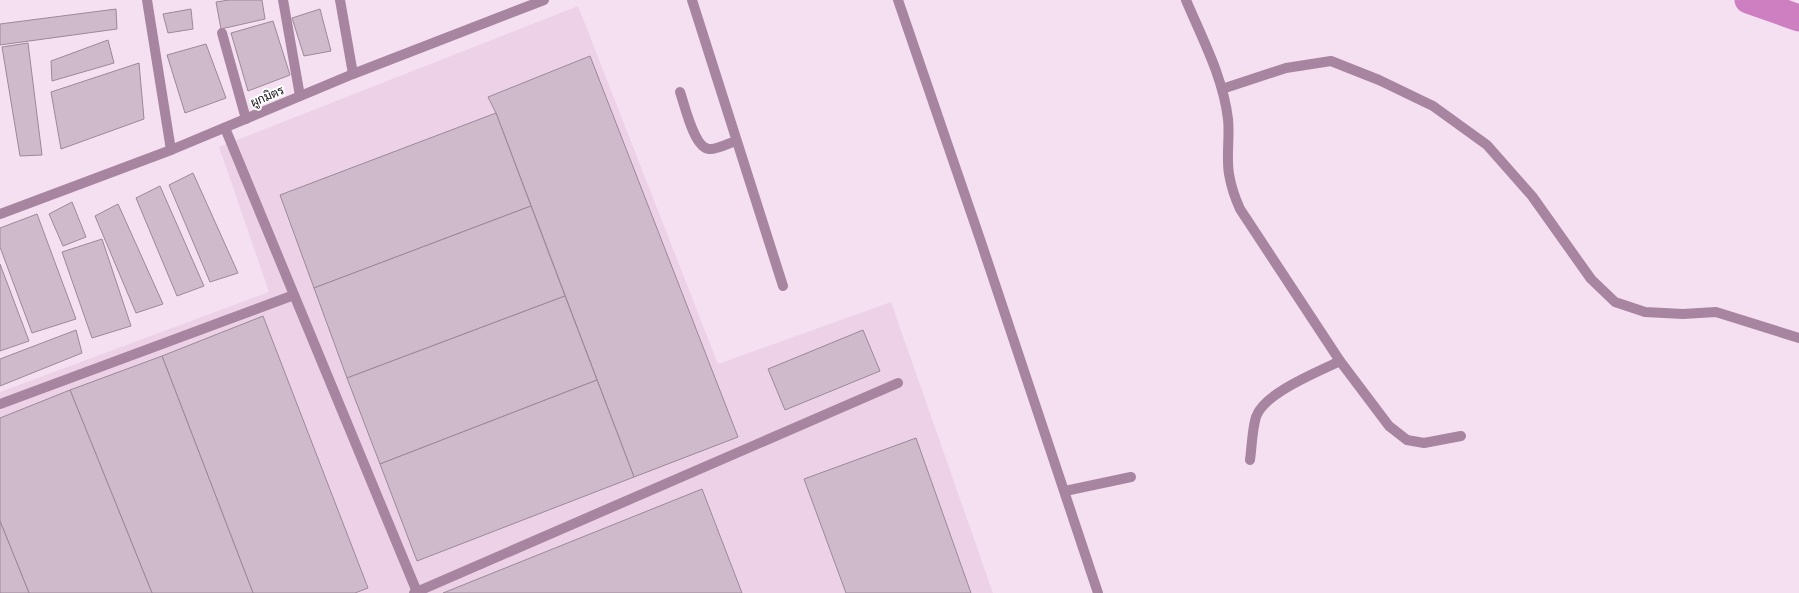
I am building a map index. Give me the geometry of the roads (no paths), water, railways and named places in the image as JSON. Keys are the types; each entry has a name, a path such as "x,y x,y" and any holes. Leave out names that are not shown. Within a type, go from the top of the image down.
{"street":[{"path":"147,0 171,150"},
{"path":"283,0 300,96"},
{"path":"340,0 353,74"},
{"name":"ผูกมิตร","path":"0,214 171,150 353,74 544,0"},
{"path":"692,0 783,286"},
{"path":"898,0 978,232 1098,593"},
{"path":"1186,0 1217,72 1222,89 1228,118 1229,173 1232,191 1240,209 1340,361 1389,426 1407,440 1424,443 1461,436"},
{"path":"222,32 246,119"},
{"path":"1222,89 1286,68 1332,61 1380,80 1432,106 1487,145 1532,196 1591,279 1615,302 1645,312 1683,314 1716,312 1799,338"},
{"path":"680,92 697,141 703,148 710,150 736,140"},
{"path":"225,128 416,592 898,383"},
{"path":"0,404 294,294"},
{"path":"1250,460 1256,416 1265,402 1275,394 1340,361"},
{"path":"1065,491 1131,477"}],"waterway":[{"path":"1748,0 1799,18"}]}
